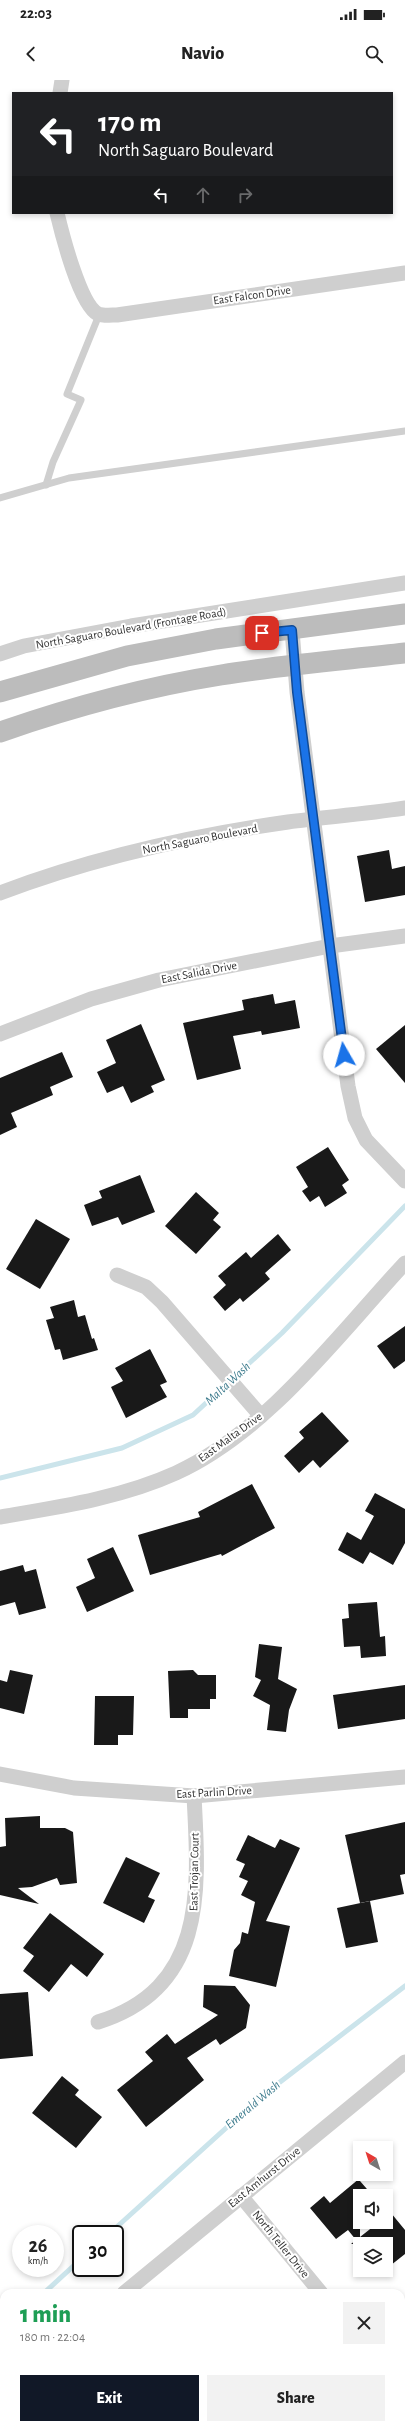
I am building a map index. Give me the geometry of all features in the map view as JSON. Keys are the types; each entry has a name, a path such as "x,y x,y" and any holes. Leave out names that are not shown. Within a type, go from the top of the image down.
{"main road":[{"path":"0,692 127,656 216,639 405,614"},
{"path":"0,732 113,698 171,684 222,674 405,652"}],"street":[{"path":"60,92 62,80"},
{"path":"57,214 63,240 79,283 91,308 99,315"},
{"name":"East Falcon Drive","path":"99,315 117,315 405,273"},
{"name":"North Saguaro Boulevard (Frontage Road)","path":"0,654 24,646 131,626 405,583"},
{"path":"292,630 313,820 348,1086 355,1118 366,1140 405,1181"},
{"name":"North Saguaro Boulevard","path":"0,893 100,860 194,838 288,822 405,808"},
{"name":"East Salida Drive","path":"0,1034 91,1000 159,980 330,946 405,936"},
{"name":"East Malta Drive","path":"0,1517 92,1500 135,1488 177,1473 213,1452 261,1416 313,1364 405,1263"},
{"path":"117,1275 146,1287 162,1302 261,1416"},
{"name":"East Parlin Drive","path":"0,1774 74,1788 194,1796 405,1777"},
{"name":"East Trojan Court","path":"98,2022 119,2016 138,2005 158,1988 183,1950 195,1911 194,1796"},
{"name":"East Amhurst Drive","path":"129,2289 405,2062"},
{"name":"North Teller Drive","path":"241,2196 318,2289"}],"lane":[{"path":"46,485 53,462 81,400 67,394 99,315"},
{"path":"0,498 69,478 405,431"}],"building":[{"path":"389,850 392,869 405,866 405,895 365,902 357,856"},
{"path":"273,994 275,1004 295,1000 300,1028 262,1035 261,1031 233,1036 241,1069 197,1080 183,1023 244,1010 242,1000"},
{"path":"141,1024 165,1080 151,1086 154,1092 131,1103 123,1086 107,1093 97,1072 116,1063 106,1040"},
{"path":"405,1025 405,1083 376,1049"},
{"path":"62,1052 73,1077 50,1087 53,1095 11,1113 17,1127 0,1135 0,1078"},
{"path":"328,1147 349,1180 342,1185 347,1193 325,1207 319,1196 310,1202 302,1191 308,1187 296,1167"},
{"path":"140,1175 155,1212 122,1225 118,1217 92,1226 84,1205 102,1198 99,1191"},
{"path":"196,1192 219,1213 213,1220 221,1227 196,1254 165,1226"},
{"path":"36,1219 70,1239 40,1289 6,1269"},
{"path":"278,1234 291,1250 265,1273 270,1279 243,1302 240,1298 225,1311 213,1297 226,1285 218,1276 246,1252 251,1258"},
{"path":"74,1300 78,1317 85,1315 92,1339 94,1338 98,1350 63,1360 60,1349 55,1350 46,1320 54,1318 50,1307"},
{"path":"405,1326 405,1361 394,1369 377,1346"},
{"path":"150,1349 167,1382 160,1385 167,1397 126,1418 111,1387 123,1381 115,1368"},
{"path":"322,1412 349,1441 320,1468 313,1460 299,1473 284,1456 304,1438 299,1432"},
{"path":"252,1484 275,1528 222,1556 221,1554 150,1575 138,1535 200,1517 198,1512"},
{"path":"375,1493 405,1509 405,1543 393,1565 370,1552 363,1564 338,1550 347,1532 361,1540 374,1516 365,1511"},
{"path":"113,1547 134,1591 87,1612 76,1587 95,1578 87,1559"},
{"path":"23,1565 25,1572 36,1569 46,1608 19,1615 15,1602 0,1606 0,1571"},
{"path":"377,1602 380,1637 385,1636 386,1656 361,1658 360,1646 344,1647 342,1619 349,1618 348,1604"},
{"path":"259,1644 282,1647 278,1679 297,1689 289,1710 286,1732 267,1730 270,1705 253,1696 261,1680 255,1677"},
{"path":"10,1670 33,1675 24,1714 0,1708 0,1680 7,1682"},
{"path":"193,1670 198,1675 216,1675 216,1699 210,1699 210,1709 188,1709 188,1718 170,1718 168,1671"},
{"path":"405,1685 405,1719 338,1729 333,1695"},
{"path":"95,1696 134,1696 133,1735 118,1735 118,1745 94,1745"},
{"path":"40,1816 40,1828 65,1828 73,1832 77,1883 60,1885 57,1878 32,1887 18,1888 39,1904 0,1895 0,1847 6,1846 5,1818"},
{"path":"405,1822 405,1874 400,1875 404,1894 360,1903 345,1835"},
{"path":"248,1835 275,1848 280,1839 300,1848 266,1921 290,1926 276,1987 229,1976 234,1950 240,1943 242,1932 248,1934 255,1902 241,1895 248,1881 239,1877 245,1864 236,1860"},
{"path":"126,1857 160,1873 148,1897 155,1900 144,1923 103,1903"},
{"path":"370,1901 378,1942 346,1948 337,1908"},
{"path":"50,1913 104,1954 87,1977 71,1964 49,1992 23,1971 34,1956 23,1948"},
{"path":"204,1985 235,1986 250,2005 246,2028 220,2045 216,2039 187,2058 204,2080 146,2127 117,2090 153,2061 145,2052 167,2034 175,2044 218,2015 203,2007"},
{"path":"28,1992 33,2056 0,2059 0,1994"},
{"path":"62,2076 79,2090 75,2095 102,2117 76,2148 32,2113"},
{"path":"356,2181 360,2181 367,2189 353,2189 353,2229 360,2229 360,2237 354,2237 348,2230 336,2239 310,2208 324,2196 330,2203"},
{"path":"393,2215 405,2230 405,2254 393,2263 393,2237 360,2237 370,2229 393,2229"}],"waterway":[{"name":"Malta Wash","path":"0,1478 122,1448 193,1415 282,1333 405,1206"},
{"name":"Emerald Wash","path":"119,2225 258,2099 405,1986"},
{"name":"Emerald Wash","path":"48,2289 72,2267"}],"route":[{"path":"262,633 292,630 297,692 344,1055"}]}
